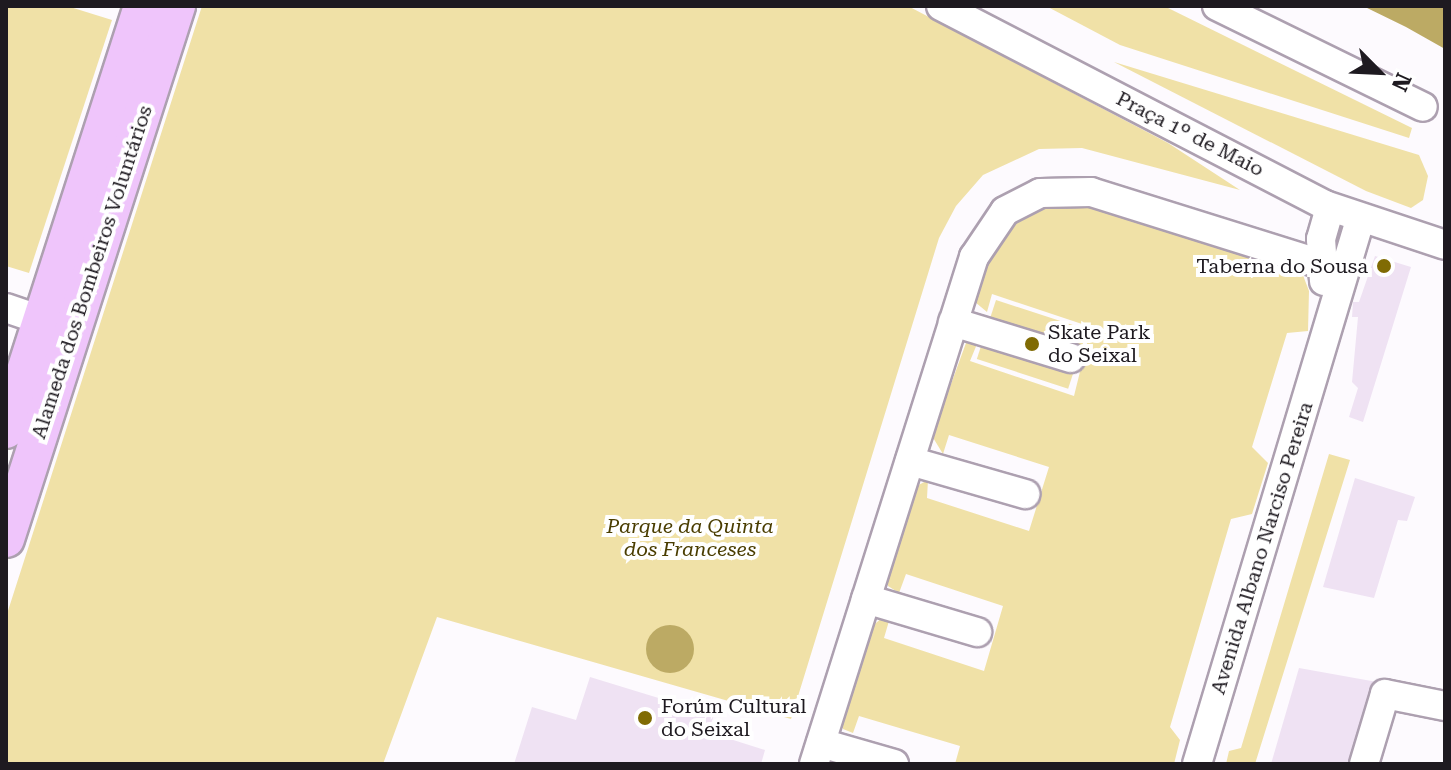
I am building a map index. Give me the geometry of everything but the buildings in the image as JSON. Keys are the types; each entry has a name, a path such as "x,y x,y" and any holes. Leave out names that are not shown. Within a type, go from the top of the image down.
{"main road":[{"path":"6,430 142,6"},
{"name":"Alameda dos Bombeiros Voluntários","path":"6,539 177,6"}],"street":[{"name":"Praça 1º de Maio","path":"941,6 1330,208 1445,245"},
{"path":"1217,6 1423,107"},
{"path":"894,764 818,753 953,322 991,224 1022,199 1057,189 1114,198 1333,268 1360,220"},
{"name":"Avenida Albano Narciso Pereira","path":"1197,764 1325,332 1333,268 1322,229 1330,208"},
{"path":"6,308 41,320"},
{"path":"953,322 1071,358"},
{"path":"910,461 1025,494"},
{"path":"866,599 977,632"},
{"path":"1364,764 1385,694 1445,706"}],"green space":[{"path":"6,6 67,6 112,20 29,273 6,266"},
{"name":"Parque da Quinta dos Franceses","path":"202,6 908,6 1168,143 1240,190 1082,148 1039,149 983,175 956,206 939,238 791,719 437,617 383,764 6,764 6,617"},
{"path":"1046,6 1164,6 1412,128 1409,138 1120,45"},
{"path":"1114,62 1419,155 1428,176 1423,200 1411,208 1366,191"},
{"path":"1073,199 1301,270 1309,291 1308,331 1287,333 1252,447 1268,463 1252,514 1231,519 1170,727 1180,740 1174,764 955,764 960,746 859,716 853,733 843,729 841,717 871,627 882,618 889,621 884,638 984,671 1003,606 906,574 899,593 888,586 886,571 913,488 928,480 927,498 1029,531 1049,467 949,435 943,454 932,436 966,343 977,344 970,361 1074,396 1091,327 992,294 987,312 975,302 998,233 1031,206"},
{"name":"Skate Park do Seixal","path":"996,300 1087,330 1068,389 977,359"},
{"path":"1329,454 1350,460 1255,764 1226,764 1229,751 1241,748"}],"shaded area":[{"path":"1363,6 1445,6 1445,49 1406,27"},
{"path":"670,625 687,632 694,649 687,666 670,673 653,666 646,649 653,632"}],"place":[{"name":"Taberna do Sousa","path":"1384,266"},
{"name":"Skate Park do Seixal","path":"1032,344"},
{"name":"Forúm Cultural do Seixal","path":"645,718"}]}
